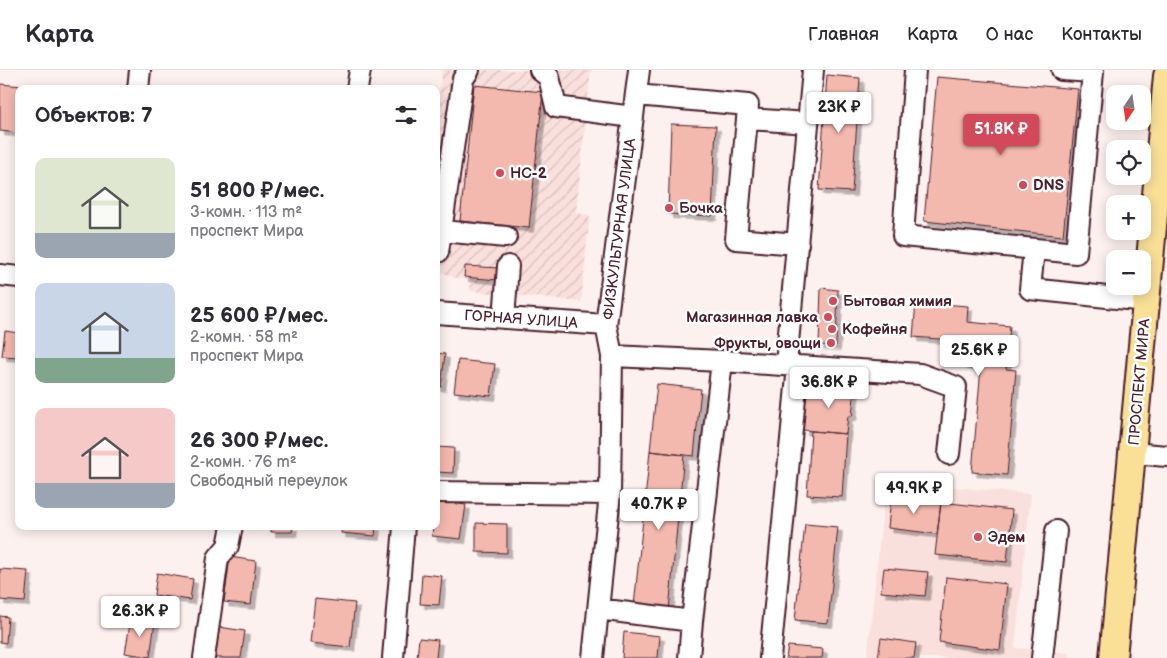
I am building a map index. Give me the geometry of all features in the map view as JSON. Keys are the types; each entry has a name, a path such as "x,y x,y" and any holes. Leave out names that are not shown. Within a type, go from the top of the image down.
{"main road":[{"name":"ПРОСПЕКТ МИРА","path":"1113,658 1167,76"}],"street":[{"path":"138,85 140,70"},
{"path":"358,85 360,70"},
{"path":"440,241 463,79 469,70"},
{"path":"540,70 549,76 556,107 633,116"},
{"name":"ФИЗКУЛЬТУРНАЯ УЛИЦА","path":"593,658 610,494 612,356 606,325 639,70"},
{"path":"770,658 792,366 798,244 813,70"},
{"path":"915,70 904,236 1076,253 1093,72 1062,70"},
{"path":"636,95 748,105 736,240 798,244"},
{"path":"747,118 808,123"},
{"path":"442,230 506,237"},
{"path":"1034,249 1030,288 1146,301"},
{"path":"504,318 508,266"},
{"path":"0,275 15,277"},
{"name":"ГОРНАЯ УЛИЦА","path":"440,313 606,325"},
{"path":"612,356 920,374 956,387 949,454"},
{"path":"689,658 722,361"},
{"path":"1132,453 1167,456"},
{"path":"440,492 610,494"},
{"path":"204,658 218,558 228,546 231,530"},
{"path":"393,658 404,530"},
{"path":"1042,658 1056,531"},
{"path":"598,609 692,622"}],"shaded area":[{"path":"442,70 591,70 576,213 590,215 581,302 470,291 471,280 456,278 440,272 440,88"},
{"path":"886,481 1031,494 1015,648 1070,653 1069,658 867,658"}],"building":[{"path":"827,75 860,78 852,192 819,190"},
{"path":"937,77 1078,89 1063,236 924,221"},
{"path":"0,84 15,85 15,133 0,131"},
{"name":"НС-2","path":"474,85 543,92 529,228 460,221"},
{"path":"671,124 716,126 712,216 668,214"},
{"path":"465,266 499,268 498,280 464,277"},
{"name":"Магазинная лавка","path":"821,288 838,290 836,346 819,345"},
{"path":"916,302 968,306 967,322 1010,326 1006,369 1016,370 1007,475 972,472 981,367 963,365 965,341 913,337"},
{"path":"5,331 15,332 15,357 2,356"},
{"path":"440,353 445,354 440,387"},
{"path":"458,360 495,364 491,396 454,392"},
{"path":"657,384 701,389 694,456 650,451"},
{"path":"836,385 855,387 852,416 848,416 846,434 803,430 807,387 836,390"},
{"path":"811,431 846,434 842,497 807,495"},
{"path":"440,447 454,448 453,473 440,472"},
{"path":"650,451 684,455 669,610 634,606"},
{"path":"891,497 941,502 937,534 888,528"},
{"path":"440,501 466,505 461,539 432,536 433,530 440,530"},
{"path":"941,502 1012,510 1007,562 935,555"},
{"path":"476,523 507,524 507,553 476,552"},
{"path":"805,524 838,527 828,623 795,620"},
{"path":"271,530 292,530 292,532 271,532"},
{"path":"341,530 376,530 375,536 341,533"},
{"path":"230,557 256,561 251,605 224,602"},
{"path":"884,568 928,572 925,596 881,592"},
{"path":"0,569 28,571 25,602 0,600"},
{"path":"157,573 193,579 190,600 154,595"},
{"path":"422,574 442,576 439,605 420,604"},
{"path":"946,577 1007,584 1000,650 939,642"},
{"path":"315,599 355,603 350,647 310,643"},
{"path":"0,616 8,617 6,643 0,642"},
{"path":"131,618 155,622 150,657 125,653"},
{"path":"219,627 245,631 241,658 214,658"},
{"path":"624,632 660,636 658,658 622,658"},
{"path":"419,638 438,640 436,658 417,658"},
{"path":"881,638 916,643 914,658 878,658"},
{"path":"788,646 823,649 822,658 786,658"}],"place":[{"name":"НС-2","path":"500,173"},
{"name":"DNS","path":"1023,185"},
{"name":"Бочка","path":"669,208"},
{"name":"Бытовая химия","path":"833,301"},
{"name":"Магазинная лавка","path":"828,317"},
{"name":"Кофейня","path":"832,329"},
{"name":"Фрукты, овощи","path":"831,343"},
{"name":"Эдем","path":"978,537"}]}
